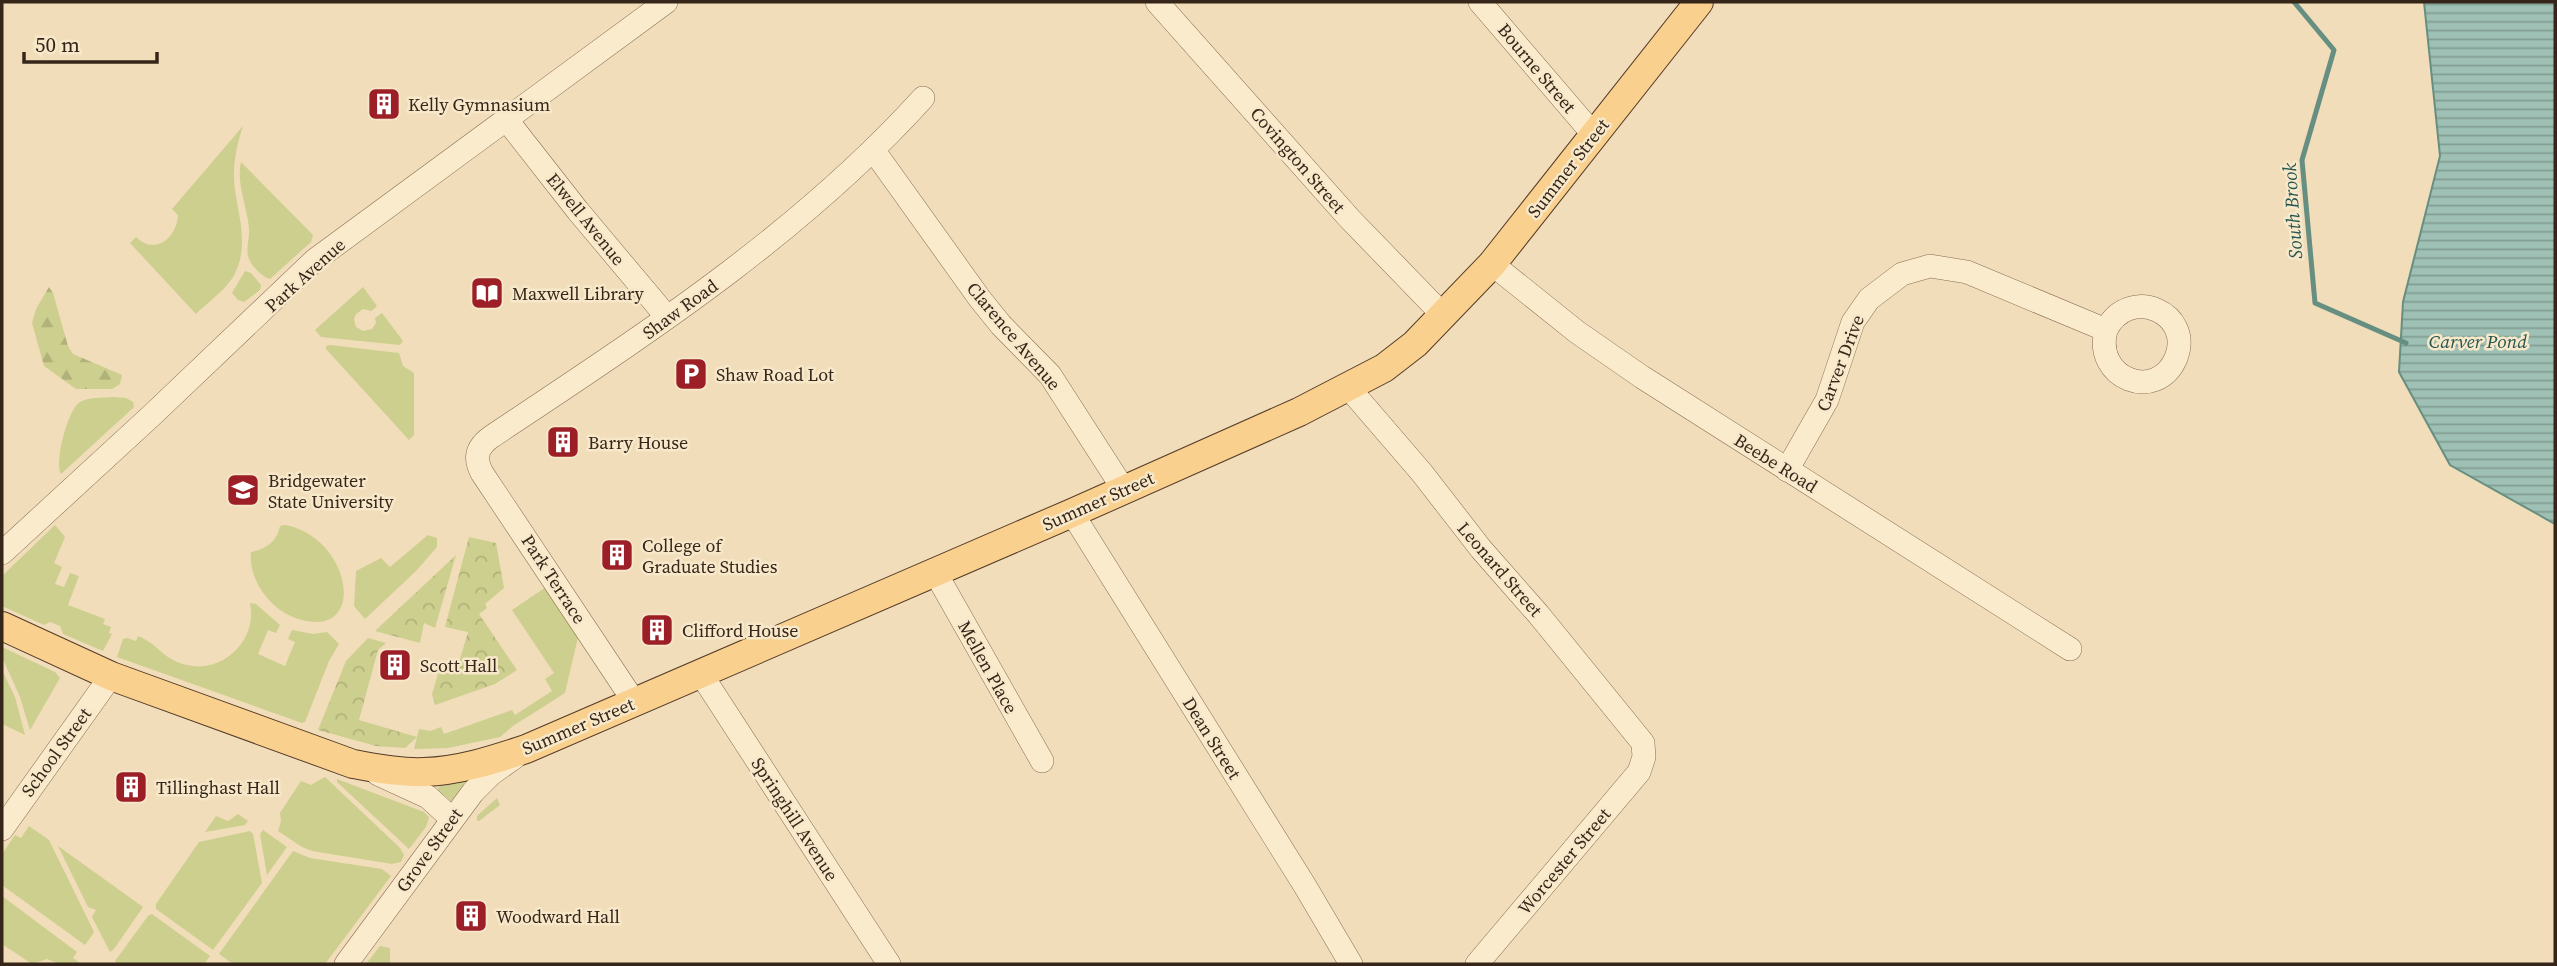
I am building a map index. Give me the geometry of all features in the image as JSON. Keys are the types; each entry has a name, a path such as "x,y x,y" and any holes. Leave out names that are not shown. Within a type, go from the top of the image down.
{"main road":[{"name":"Summer Street","path":"2,626 111,676 353,764 400,771 437,771 483,762 526,749 1299,412 1400,357 1492,264 1699,2"}],"street":[{"name":"Park Avenue","path":"2,553 315,260 666,2"},
{"name":"Covington Street","path":"1157,2 1349,218 1443,314"},
{"name":"Bourne Street","path":"1480,2 1594,135"},
{"name":"Shaw Road","path":"478,454 481,445 491,437 644,335 769,242 874,151 923,99"},
{"name":"Elwell Avenue","path":"506,119 578,211 667,317"},
{"name":"Clarence Avenue","path":"874,151 980,299 1001,325 1050,375 1124,490"},
{"name":"Beebe Road","path":"1492,264 1609,355 2070,649"},
{"name":"Carver Drive","path":"1787,470 1827,400 1856,316 1879,290 1902,274 1930,266 1967,272 2106,330"},
{"name":"Leonard Street","path":"1348,387 1639,735 1644,754"},
{"name":"Park Terrace","path":"478,454 482,473 635,703"},
{"name":"Dean Street","path":"1072,513 1293,866 1351,964"},
{"name":"Mellen Place","path":"935,572 1042,761"},
{"name":"Springhill Avenue","path":"701,674 889,964"},
{"name":"School Street","path":"2,829 111,676"},
{"name":"Grove Street","path":"346,964 482,782 526,749"},
{"name":"Worcester Street","path":"1477,964 1640,772 1644,754"},
{"name":"Summer Street","path":"353,764 416,790 435,802 452,819"}],"green space":[{"path":"243,126 234,174 242,231 240,261 229,283 196,314 130,243 136,237 150,245 157,244 169,237 174,231 178,215 172,209"},
{"path":"241,162 313,235 311,242 270,279 257,270 248,256 249,228 241,186"},
{"path":"245,271 251,273 261,285 260,290 244,302 232,293"},
{"path":"49,287 73,354 122,375 120,384 112,389 76,389 44,366 32,323 36,309"},
{"path":"363,287 377,306 371,311 363,309 356,314 356,327 363,331 372,329 376,323 375,318 382,313 403,341 400,345 321,337 315,330"},
{"path":"326,346 399,353 403,366 414,373 414,435 409,440 326,349"},
{"path":"126,398 133,402 134,407 61,474 61,448 75,407 87,399"},
{"path":"55,525 65,537 54,563 62,567 55,584 64,587 70,573 79,576 68,605 105,619 103,624 111,627 109,633 112,634 103,651 63,634 60,626 50,622 44,625 2,606 2,576"},
{"path":"285,525 307,533 325,547 337,565 343,583 343,601 336,614 323,621 302,620 284,613 266,596 255,578 251,552 270,544 280,526"},
{"path":"428,535 437,538 437,547 416,571 365,619 354,606 356,571 381,558 390,567"},
{"path":"469,537 496,543 504,588 485,604 487,608 479,614 517,670 495,684 435,705 432,694 441,664 458,666 468,632 445,627"},
{"path":"456,555 435,628 424,623 420,643 375,631"},
{"path":"546,587 578,637 565,693 500,737 448,748 414,749 419,729 430,731 441,727 444,734 512,710 515,715 552,691 545,679 554,673 512,610"},
{"path":"250,603 256,604 280,625 276,633 268,630 258,654 285,666 295,642 288,639 292,630 313,634 327,632 339,644 329,661 305,722 117,657 123,639 136,641 138,636 183,664 211,665 234,652 242,642 251,617"},
{"path":"368,638 386,643 378,650 359,720 417,737 405,748 376,746 318,730 346,661"},
{"path":"2,647 55,672 60,678 30,730 20,697 2,657"},
{"path":"2,670 15,697 25,735 2,724"},
{"path":"325,777 400,848 404,855 401,862 392,864 312,851 278,831 280,813 301,781 311,785"},
{"path":"337,779 424,812 429,817 426,827 409,849 337,782"},
{"path":"465,782 451,801 437,789 440,786"},
{"path":"497,798 500,805 477,821 477,816"},
{"path":"238,814 248,821 245,825 205,832 216,816 228,821"},
{"path":"29,826 49,840 94,932 85,945 2,885 2,854 15,835 21,838"},
{"path":"263,830 287,847 267,875 260,834"},
{"path":"250,831 253,834 262,883 213,950 156,909 156,904 199,842"},
{"path":"58,846 143,907 110,952 92,917 96,910 88,907"},
{"path":"293,851 310,858 382,869 391,876 325,964 233,964 219,954"},
{"path":"2,896 77,952 73,958 81,964 59,964 47,959 32,964 2,944"},
{"path":"152,914 210,956 204,964 116,964 115,961"},
{"path":"380,946 390,948 390,964 366,964"}],"water":[{"name":"Carver Pond","path":"2424,2 2555,2 2555,524 2450,465 2399,372 2403,302 2440,156"}],"waterway":[{"name":"South Brook","path":"2294,2 2334,50 2302,160 2315,303 2406,343"}],"place":[{"name":"Kelly Gymnasium","path":"384,104"},
{"name":"Maxwell Library","path":"487,293"},
{"name":"Shaw Road Lot","path":"691,374"},
{"name":"Barry House","path":"563,442"},
{"name":"Bridgewater State University","path":"243,490"},
{"name":"College of Graduate Studies","path":"617,555"},
{"name":"Clifford House","path":"657,630"},
{"name":"Scott Hall","path":"395,665"},
{"name":"Tillinghast Hall","path":"131,787"},
{"name":"Woodward Hall","path":"471,916"}]}
